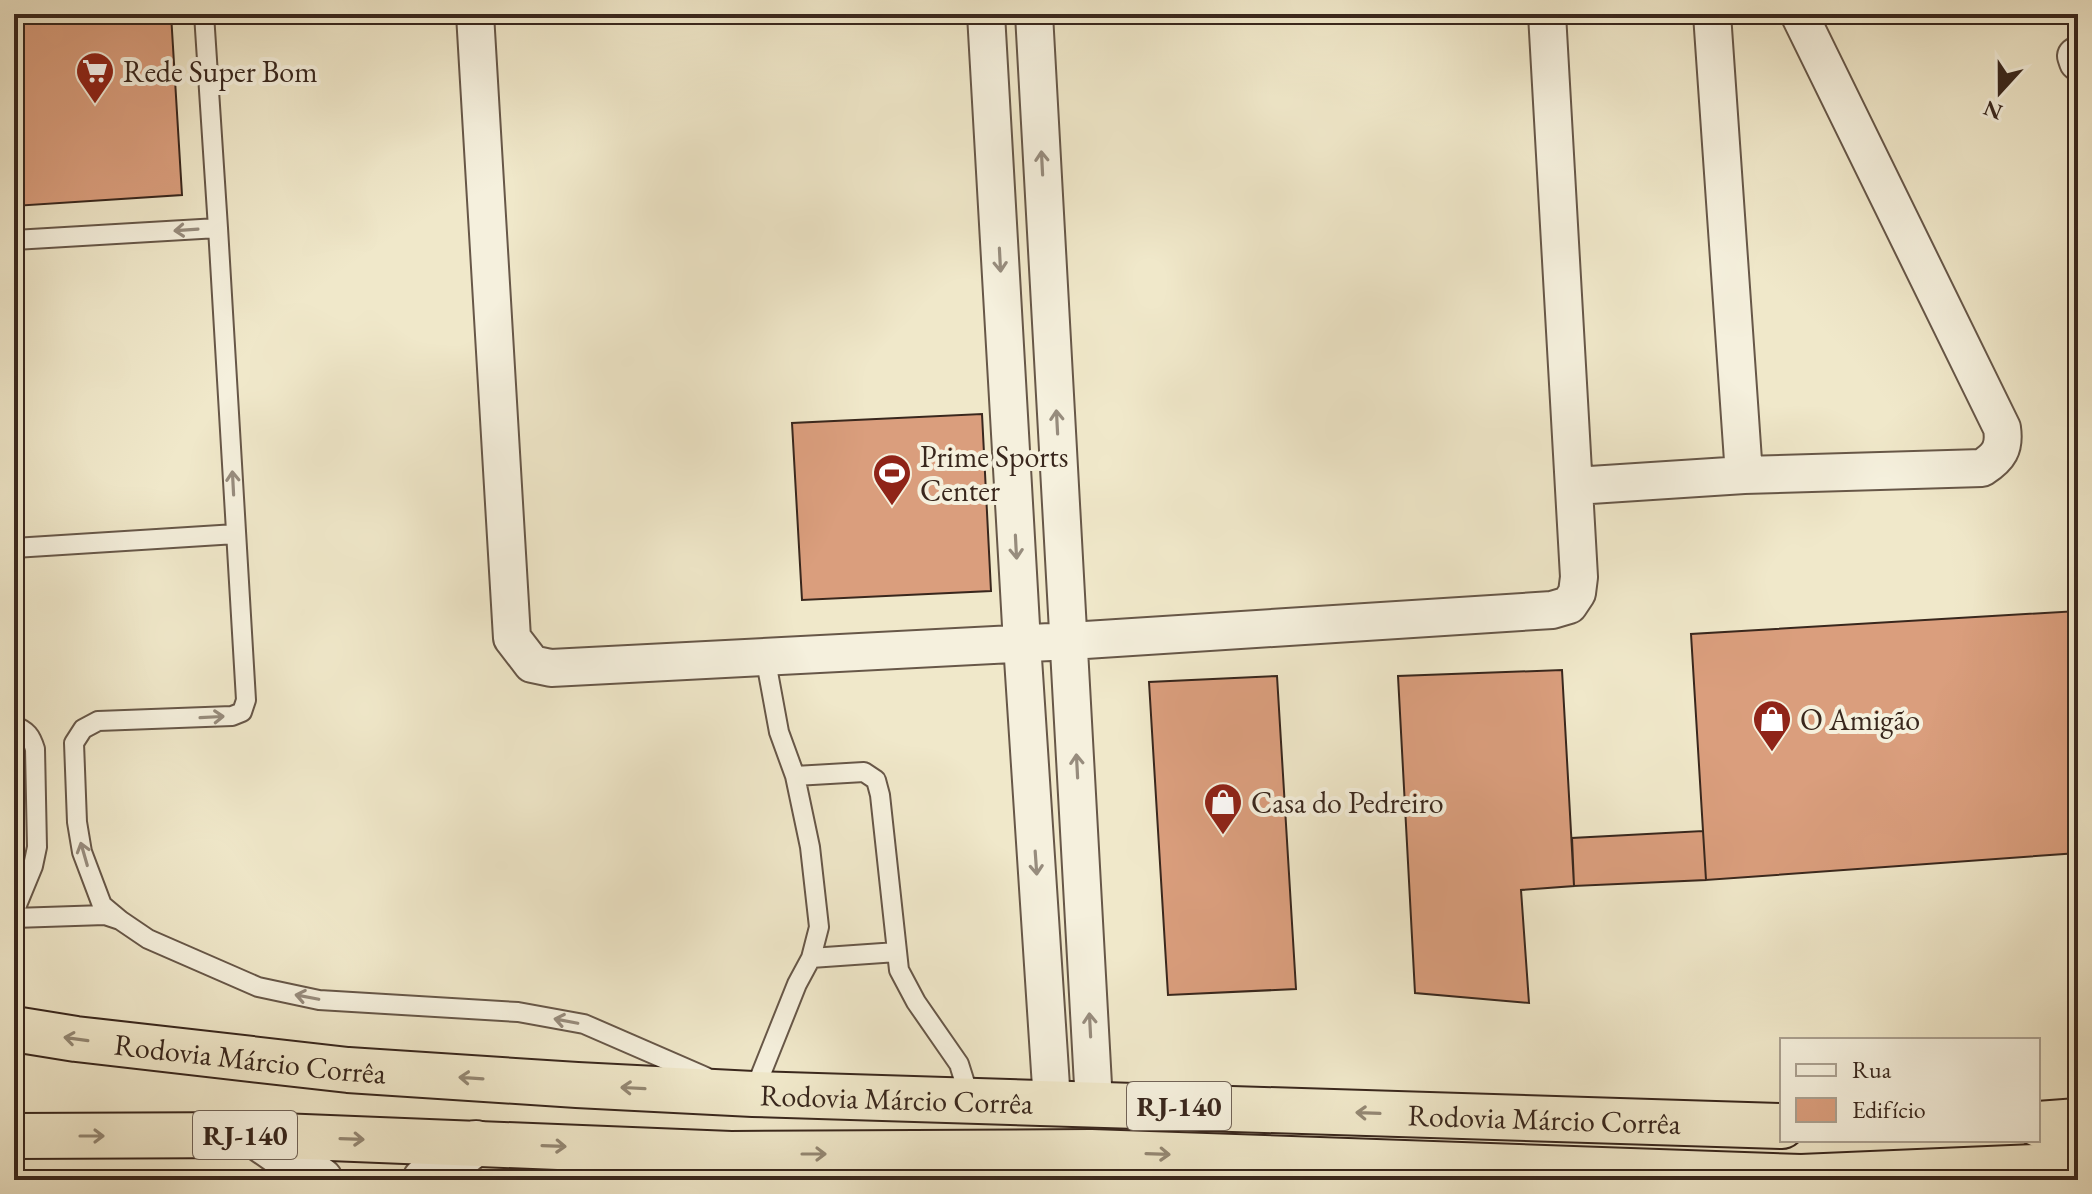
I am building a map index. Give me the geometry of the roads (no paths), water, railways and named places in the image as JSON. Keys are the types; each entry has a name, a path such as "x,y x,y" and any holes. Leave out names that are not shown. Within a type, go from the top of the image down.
{"highway":[{"name":"Rodovia Márcio Corrêa","path":"14,1029 348,1070 747,1093 1780,1126"},
{"path":"2040,1124 2078,1121"},
{"name":"Rodovia Márcio Corrêa","path":"14,1136 255,1135 476,1143 731,1167 1091,1166 1797,1178 2073,1169"}],"street":[{"path":"475,14 512,638 532,664 551,668 1070,641 1552,610 1569,605 1577,593 1579,577 1547,14"},
{"path":"986,14 1052,1102"},
{"path":"1034,14 1094,1103"},
{"path":"1712,14 1744,475"},
{"path":"1575,486 1744,475 1982,468 1996,459 2004,444 2002,428 1799,14"},
{"path":"255,1135 320,1180"},
{"path":"425,1180 476,1143"}],"lane":[{"path":"204,14 246,700 242,712 232,716 98,721 83,729 74,743 77,822 82,852 102,905 148,939 258,987 319,1000 518,1012 584,1024 747,1093 811,958 819,927 810,847 795,776 779,732 765,656"},
{"path":"14,240 218,228"},
{"path":"14,548 236,534"},
{"path":"14,726 24,729 32,737 35,749 38,822 33,866 14,915 105,915 120,920"},
{"path":"795,776 864,772 876,780 899,970 916,1002 959,1064 970,1099"},
{"path":"811,958 897,952"}],"place":[{"name":"Rede Super Bom","path":"95,105"},
{"name":"Prime Sports Center","path":"892,507"},
{"name":"O Amigão","path":"1772,753"},
{"name":"Casa do Pedreiro","path":"1223,836"}]}
